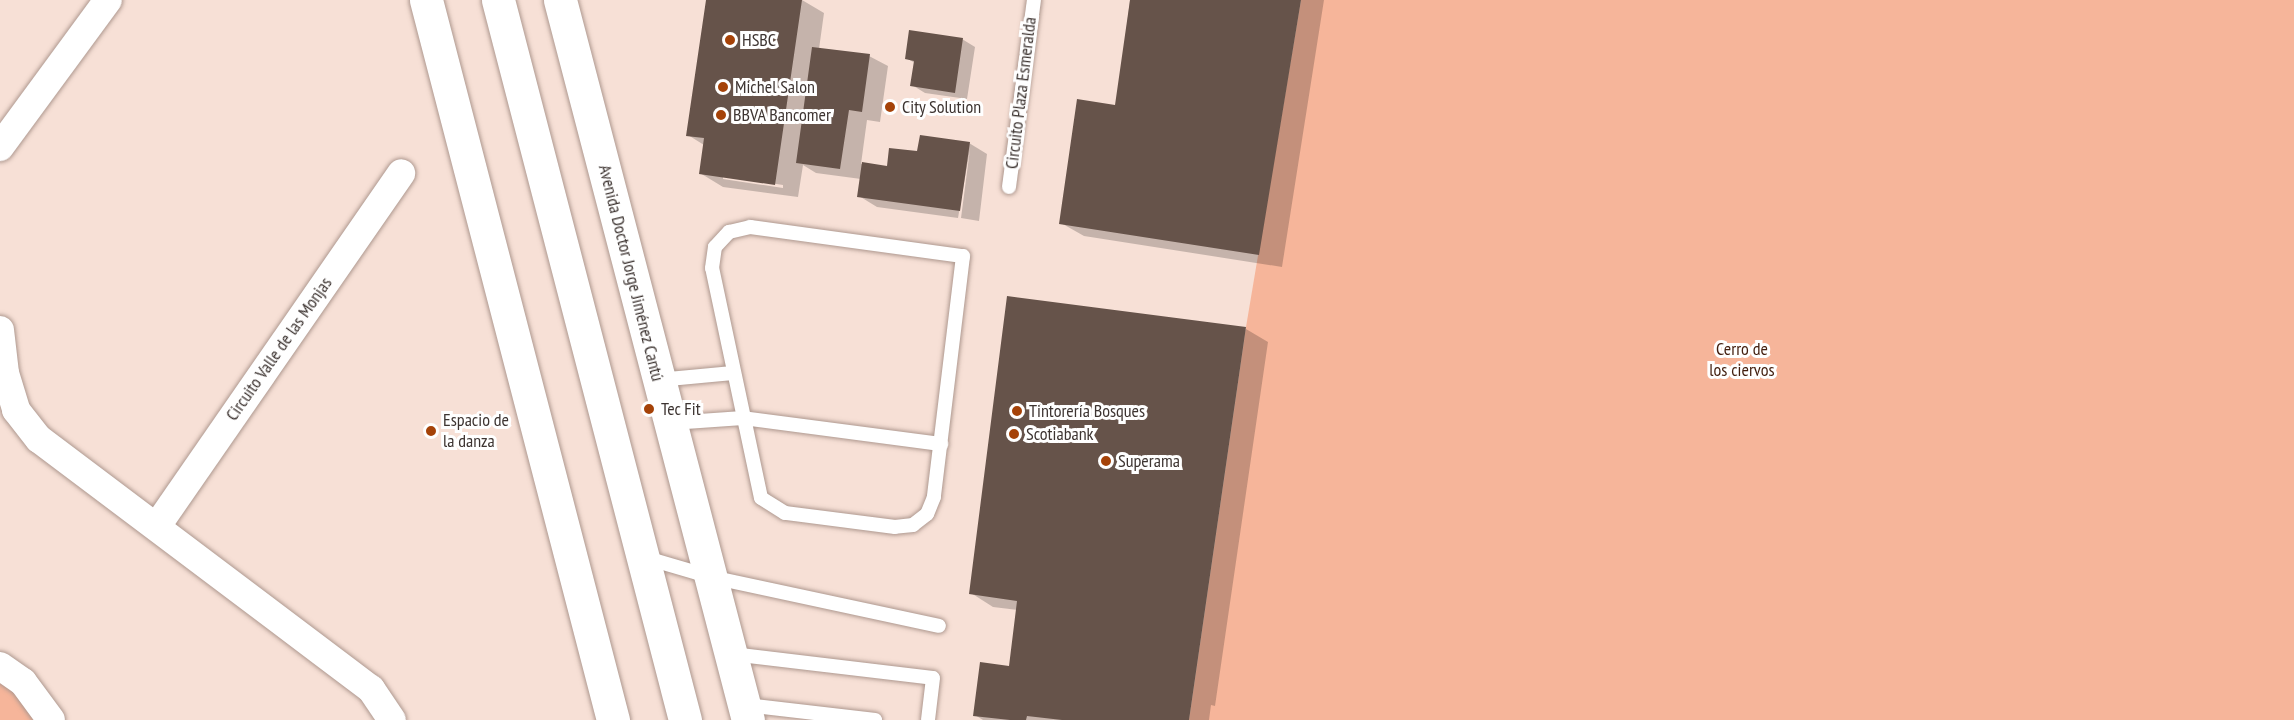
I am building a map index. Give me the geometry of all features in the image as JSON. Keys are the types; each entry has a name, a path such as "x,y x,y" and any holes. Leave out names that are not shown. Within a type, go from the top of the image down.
{"main road":[{"path":"426,0 613,720"},
{"path":"498,0 685,720"},
{"name":"Avenida Doctor Jorge Jiménez Cantú","path":"560,0 746,712"}],"street":[{"path":"0,147 108,0"},
{"name":"Circuito Valle de las Monjas","path":"156,526 401,173"},
{"path":"0,330 5,372 16,410 39,439 371,689 392,720"},
{"path":"0,666 23,682 51,720"}],"lane":[{"name":"Circuito Plaza Esmeralda","path":"1009,187 1034,0"},
{"path":"750,228 963,256 934,497 927,514 913,525 895,527 771,508 755,485 744,418 733,372 712,268 715,247 729,232 750,228"},
{"path":"658,380 733,372"},
{"path":"669,424 744,418 941,444"},
{"path":"643,557 711,577 939,626"},
{"path":"731,654 933,678 928,720"},
{"path":"746,712 875,720"}],"green space":[{"name":"Cerro de los ciervos","path":"1301,0 2294,0 2294,720 1189,720 1246,327"},
{"path":"0,666 51,720 0,720"}],"building":[{"path":"706,0 802,0 775,185 699,174 704,138 686,136"},
{"path":"1130,0 1301,0 1259,255 1059,224 1077,99 1115,105"},
{"path":"909,30 963,38 955,93 910,86 914,61 905,59"},
{"path":"812,47 870,54 862,112 849,110 840,169 796,163"},
{"path":"920,135 970,142 960,211 857,197 862,162 887,166 889,148 917,151"},
{"name":"Superama","path":"1007,296 1246,327 1189,720 1062,720 1027,716 1026,720 1010,720 973,716 980,662 1009,666 1017,601 969,594"}],"place":[{"name":"HSBC","path":"730,40"},
{"name":"Michel Salon","path":"723,87"},
{"name":"City Solution","path":"890,107"},
{"name":"BBVA Bancomer","path":"721,115"},
{"name":"Tec Fit","path":"649,409"},
{"name":"Tintorería Bosques","path":"1017,411"},
{"name":"Espacio de la danza","path":"431,431"},
{"name":"Scotiabank","path":"1014,434"},
{"name":"Superama","path":"1106,461"}]}
